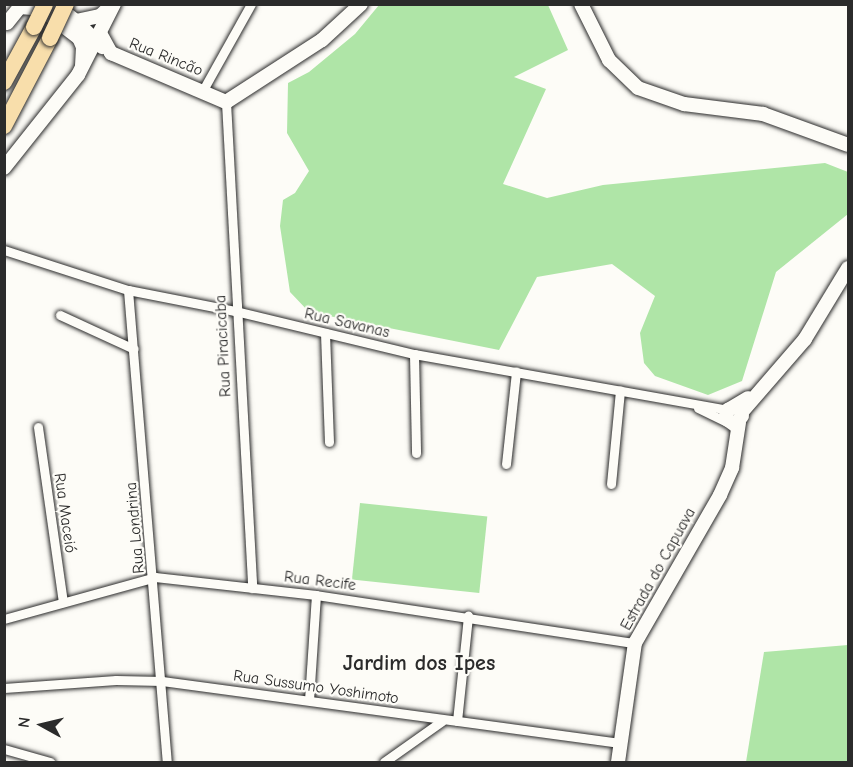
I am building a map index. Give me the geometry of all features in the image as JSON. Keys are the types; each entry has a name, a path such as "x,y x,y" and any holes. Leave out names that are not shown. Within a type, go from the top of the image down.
{"highway":[{"path":"4,82 45,4"},
{"path":"4,126 66,4"}],"street":[{"path":"5,25 13,4"},
{"name":"Rua Rincão","path":"54,4 99,39 111,53 203,90 226,102"},
{"path":"76,21 100,16 113,4"},
{"path":"5,168 78,75 99,39 113,4"},
{"path":"203,90 251,4"},
{"path":"226,102 322,40 361,4"},
{"path":"581,4 609,60 638,88 684,104 763,114 849,145"},
{"path":"5,25 17,9 30,6 66,26 83,47 78,75"},
{"path":"88,59 111,53"},
{"name":"Rua Piracicaba","path":"226,102 235,311 252,588"},
{"name":"Rua Savanas","path":"4,250 128,290 235,311 414,354 620,390 687,404 733,417"},
{"path":"733,417 805,339 849,268"},
{"name":"Rua Londrina","path":"128,290 154,577 167,762"},
{"path":"60,315 134,349"},
{"path":"325,333 329,442"},
{"path":"414,354 416,453"},
{"path":"506,464 516,372"},
{"path":"611,484 620,390"},
{"name":"Estrada do Capuava","path":"618,762 635,643 732,468 733,417"},
{"name":"Rua Maceió","path":"38,427 63,602"},
{"name":"Rua Recife","path":"4,619 154,577 316,595 468,616 635,643"},
{"path":"309,699 316,595"},
{"path":"457,721 468,616"},
{"name":"Rua Sussumo Yoshimoto","path":"4,688 116,680 162,681 309,699 442,721 622,742"},
{"path":"384,762 442,721"},
{"path":"4,749 50,762"}],"green space":[{"path":"379,5 548,5 568,50 514,77 546,89 503,184 547,198 603,185 825,163 848,172 848,214 776,272 742,381 708,395 655,376 644,363 640,333 655,296 612,264 537,277 499,350 309,312 290,292 280,226 283,200 295,193 309,171 287,133 288,83 309,72 355,34"},
{"path":"360,503 487,516 479,593 352,580"},
{"path":"848,645 848,762 746,762 764,652"}],"district":[{"name":"Jardim dos Ipes","path":"419,664"}]}
